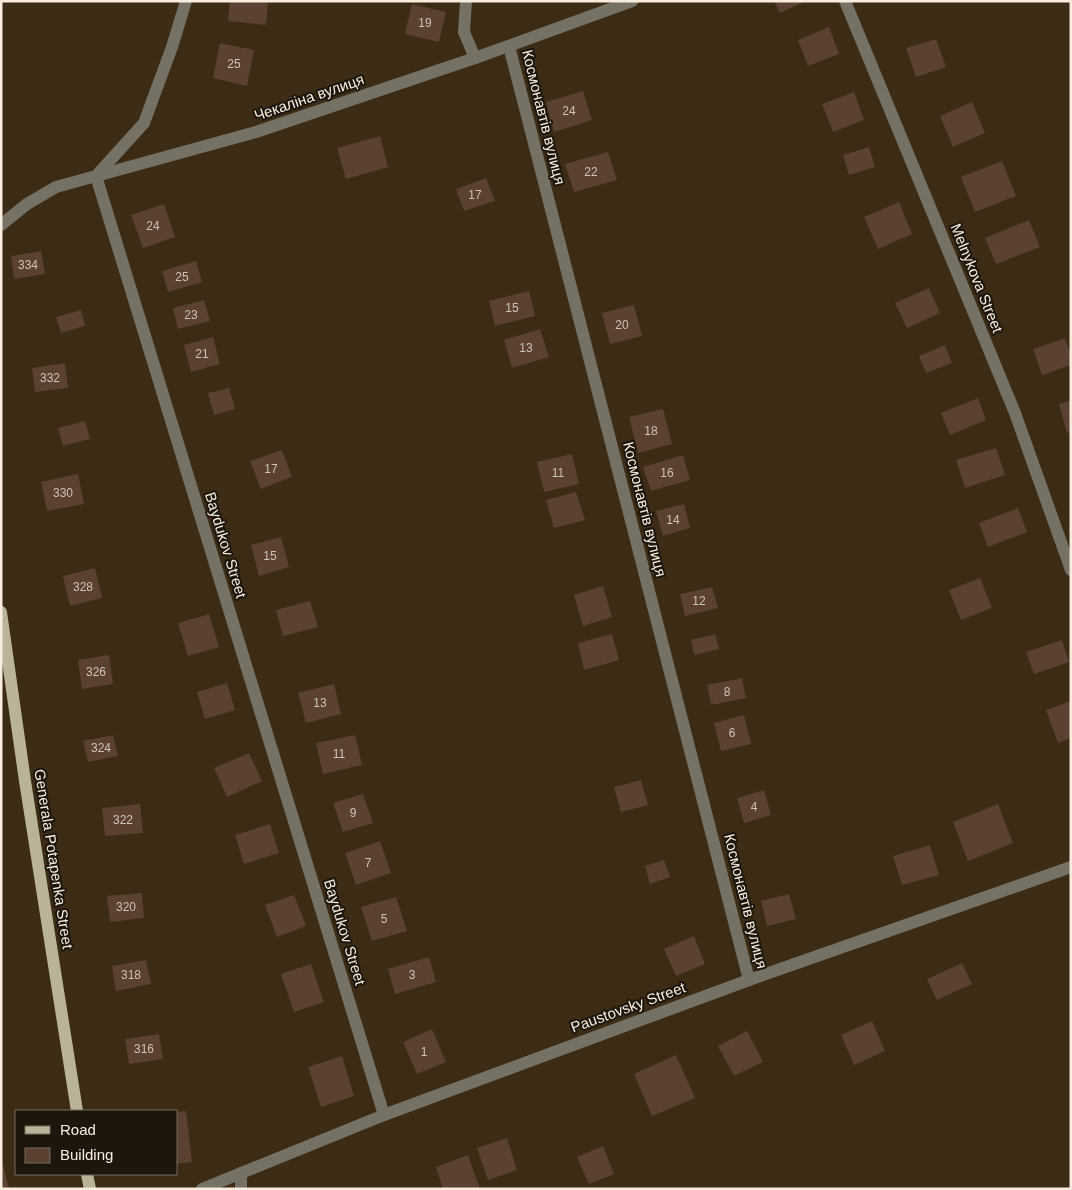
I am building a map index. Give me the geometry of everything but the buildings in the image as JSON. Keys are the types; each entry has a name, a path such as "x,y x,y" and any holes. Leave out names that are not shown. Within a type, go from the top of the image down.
{"main road":[{"name":"Generala Potapenka Street","path":"1,612 25,781 77,1110"},
{"path":"87,1175 90,1189"}],"street":[{"path":"96,176 144,124 172,47 186,1"},
{"path":"466,1 464,32 475,58"},
{"name":"Чекаліна вулиця","path":"1,225 27,204 56,187 256,132 475,58 632,1"},
{"name":"Melnykova Street","path":"845,1 1015,413 1071,570"},
{"name":"Космонавтів вулиця","path":"509,46 749,980"},
{"name":"Baydukov Street","path":"96,176 384,1115"},
{"name":"Paustovsky Street","path":"202,1189 384,1115 749,980 1071,868"},
{"path":"241,1173 241,1189"}]}
